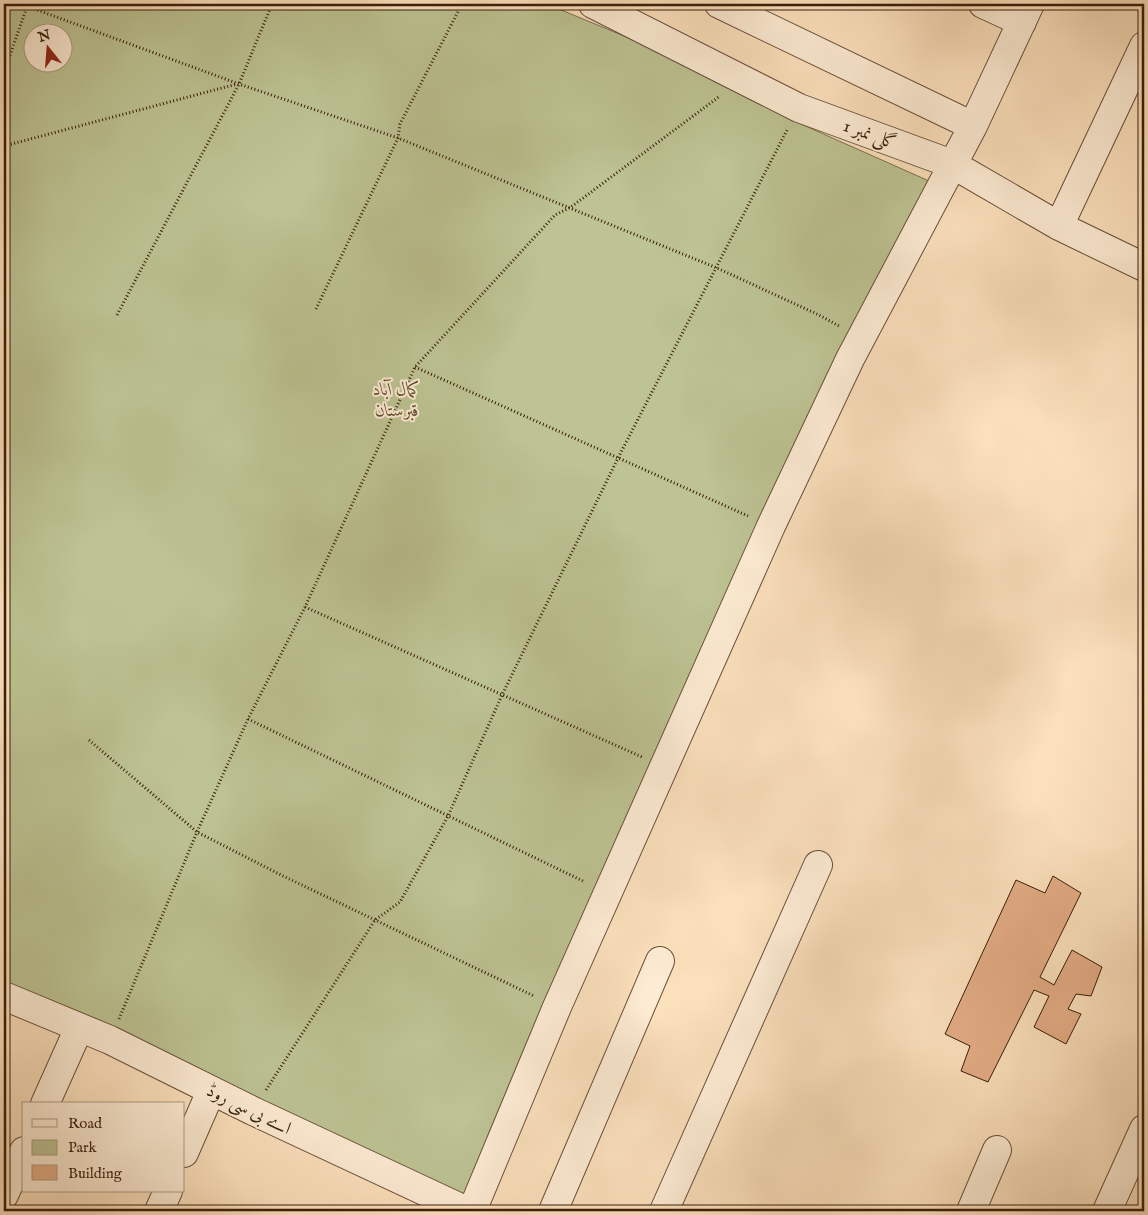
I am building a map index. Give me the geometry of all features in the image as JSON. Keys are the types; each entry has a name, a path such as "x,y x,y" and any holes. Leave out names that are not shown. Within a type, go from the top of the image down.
{"street":[{"name":"گلی نمبر 1","path":"593,4 800,108 952,164 1059,226 1144,267"},
{"path":"719,4 765,13 973,126"},
{"path":"472,1211 557,1007 771,526 861,339 973,126 1026,13 983,4"},
{"path":"1059,226 1144,46"},
{"path":"664,1211 818,866"},
{"path":"553,1211 660,961"},
{"name":"اے بی سی روڈ","path":"4,996 110,1040 252,1111 467,1211"},
{"path":"46,1102 79,1028"},
{"path":"185,1152 211,1091"},
{"path":"1107,1211 1144,1129"},
{"path":"971,1211 998,1150"},
{"path":"4,1195 22,1155"},
{"path":"159,1211 168,1192"}],"path":[{"path":"21,4 238,84 398,138 717,268 819,315 861,339"},
{"path":"117,315 238,84 272,4"},
{"path":"316,309 398,138 400,124 462,4"},
{"path":"4,72 27,5"},
{"path":"110,1040 197,832 248,719 305,607 415,367 555,215 571,207 742,79"},
{"path":"4,146 238,84"},
{"path":"252,1111 375,920 400,902 448,816 502,694 618,458 800,108"},
{"path":"415,367 771,526"},
{"path":"305,607 664,767"},
{"path":"248,719 608,893"},
{"path":"89,740 197,832 281,875 557,1007"}],"green space":[{"name":"کمال آباد قبرستان","path":"4,4 547,4 708,71 792,120 929,181 472,1204 4,991"}],"building":[{"path":"1053,876 1081,893 1040,977 1054,985 1072,950 1102,967 1091,996 1076,994 1068,1009 1081,1014 1066,1044 1034,1027 1049,996 1034,990 988,1082 961,1071 970,1046 945,1034 1016,880 1045,893"}]}
